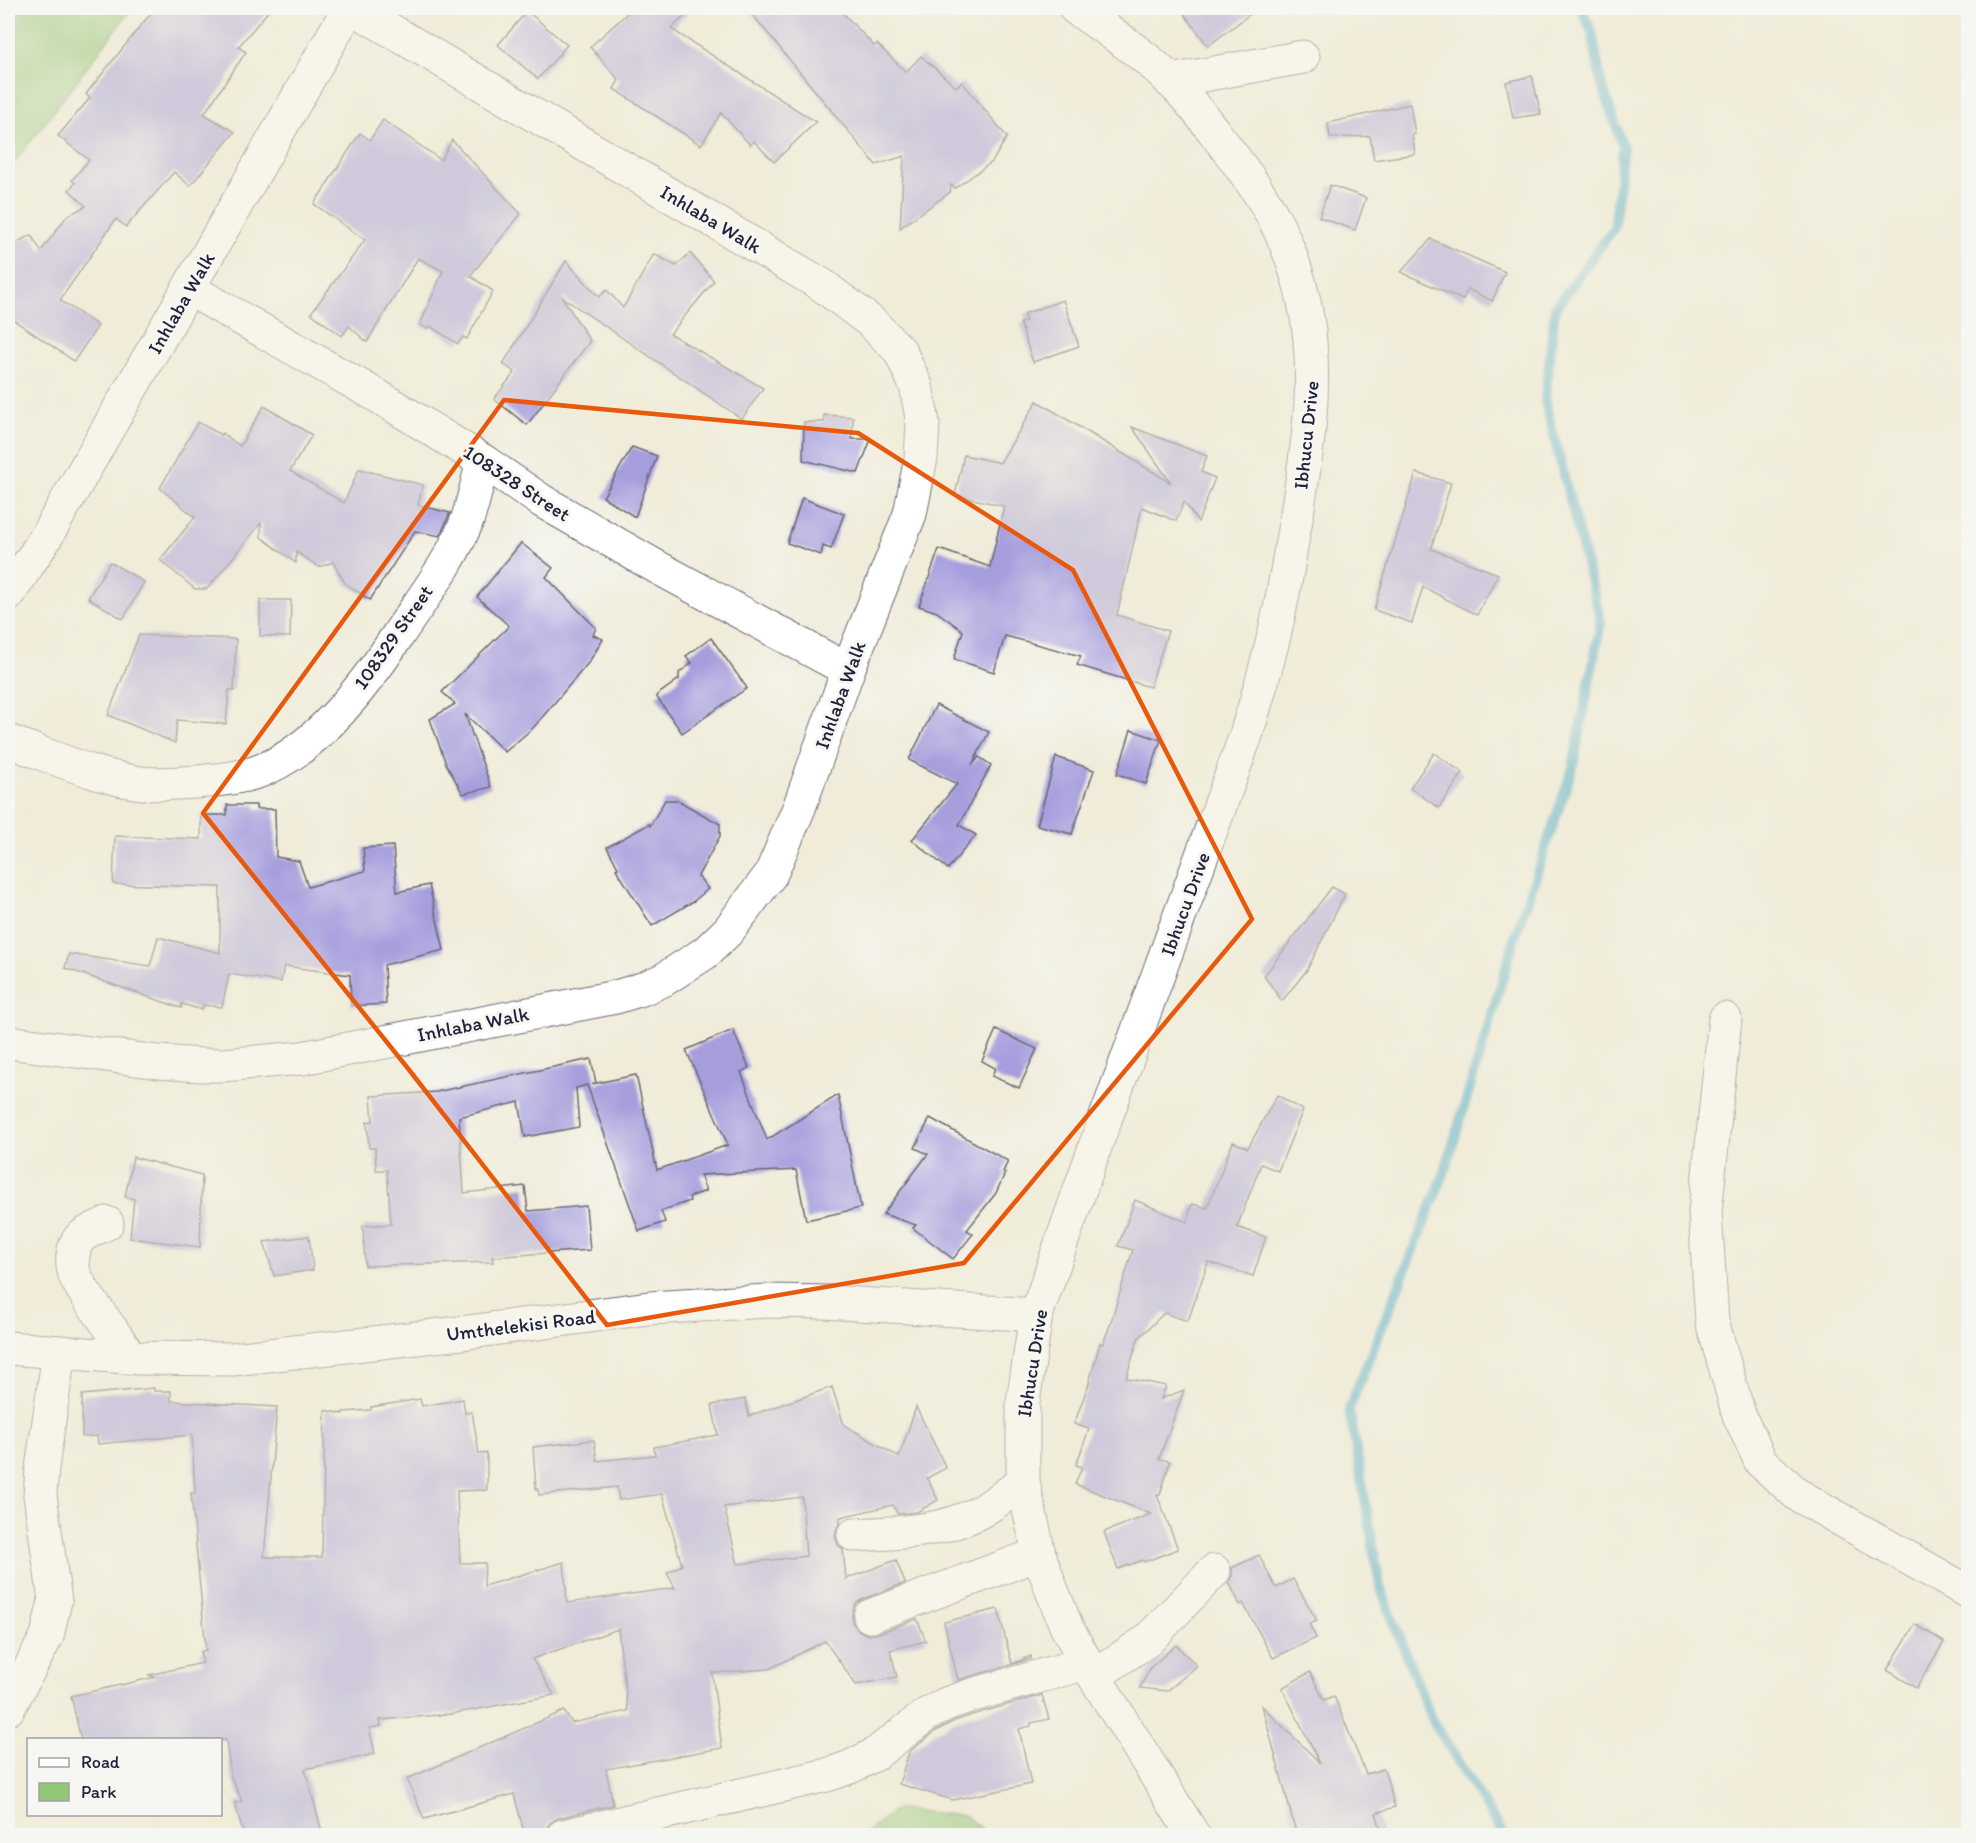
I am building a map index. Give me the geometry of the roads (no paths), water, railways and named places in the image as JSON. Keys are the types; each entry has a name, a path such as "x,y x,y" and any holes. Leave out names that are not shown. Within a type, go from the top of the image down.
{"street":[{"name":"Inhlaba Walk","path":"8,595 43,542 351,8 822,285 871,322 900,351 916,386 923,423 921,458 910,514 848,670 799,808 771,874 728,931 697,958 653,984 616,997 314,1055 246,1063 201,1065 158,1062 8,1042"},
{"name":"Ibhucu Drive","path":"1075,8 1149,61 1170,81 1204,118 1255,188 1271,212 1288,248 1300,284 1307,317 1311,355 1312,398 1309,446 1280,612 1266,668 1246,735 1036,1315 1023,1402 1023,1482 1039,1554 1067,1628 1194,1836"},
{"path":"1170,81 1303,57"},
{"name":"108328 Street","path":"189,289 381,398 483,461 542,501 655,566 848,670"},
{"name":"108329 Street","path":"8,741 112,776 141,783 166,784 227,778 266,769 284,759 319,733 376,669 447,560 461,533 483,461"},
{"path":"1725,1019 1705,1212 1712,1321 1739,1415 1761,1462 1798,1495 1968,1592"},
{"path":"107,1223 85,1234 76,1244 73,1255 75,1276 130,1357"},
{"name":"Umthelekisi Road","path":"8,1348 130,1357 233,1359 470,1332 649,1308 768,1301 825,1302 1036,1315"},
{"path":"8,1709 47,1636 55,1601 40,1495 59,1353"},
{"path":"855,1535 942,1527 966,1519 983,1510 1023,1482"},
{"path":"870,1616 1039,1554"},
{"path":"563,1836 827,1775 850,1767 873,1755 926,1715 946,1704 969,1696 1091,1669 1148,1640 1214,1571"}],"waterway":[{"path":"1504,1836 1431,1718 1380,1586 1349,1409 1444,1174 1516,934 1573,767 1601,622 1545,401 1555,308 1614,228 1623,147 1601,82 1592,32 1581,8"}]}
